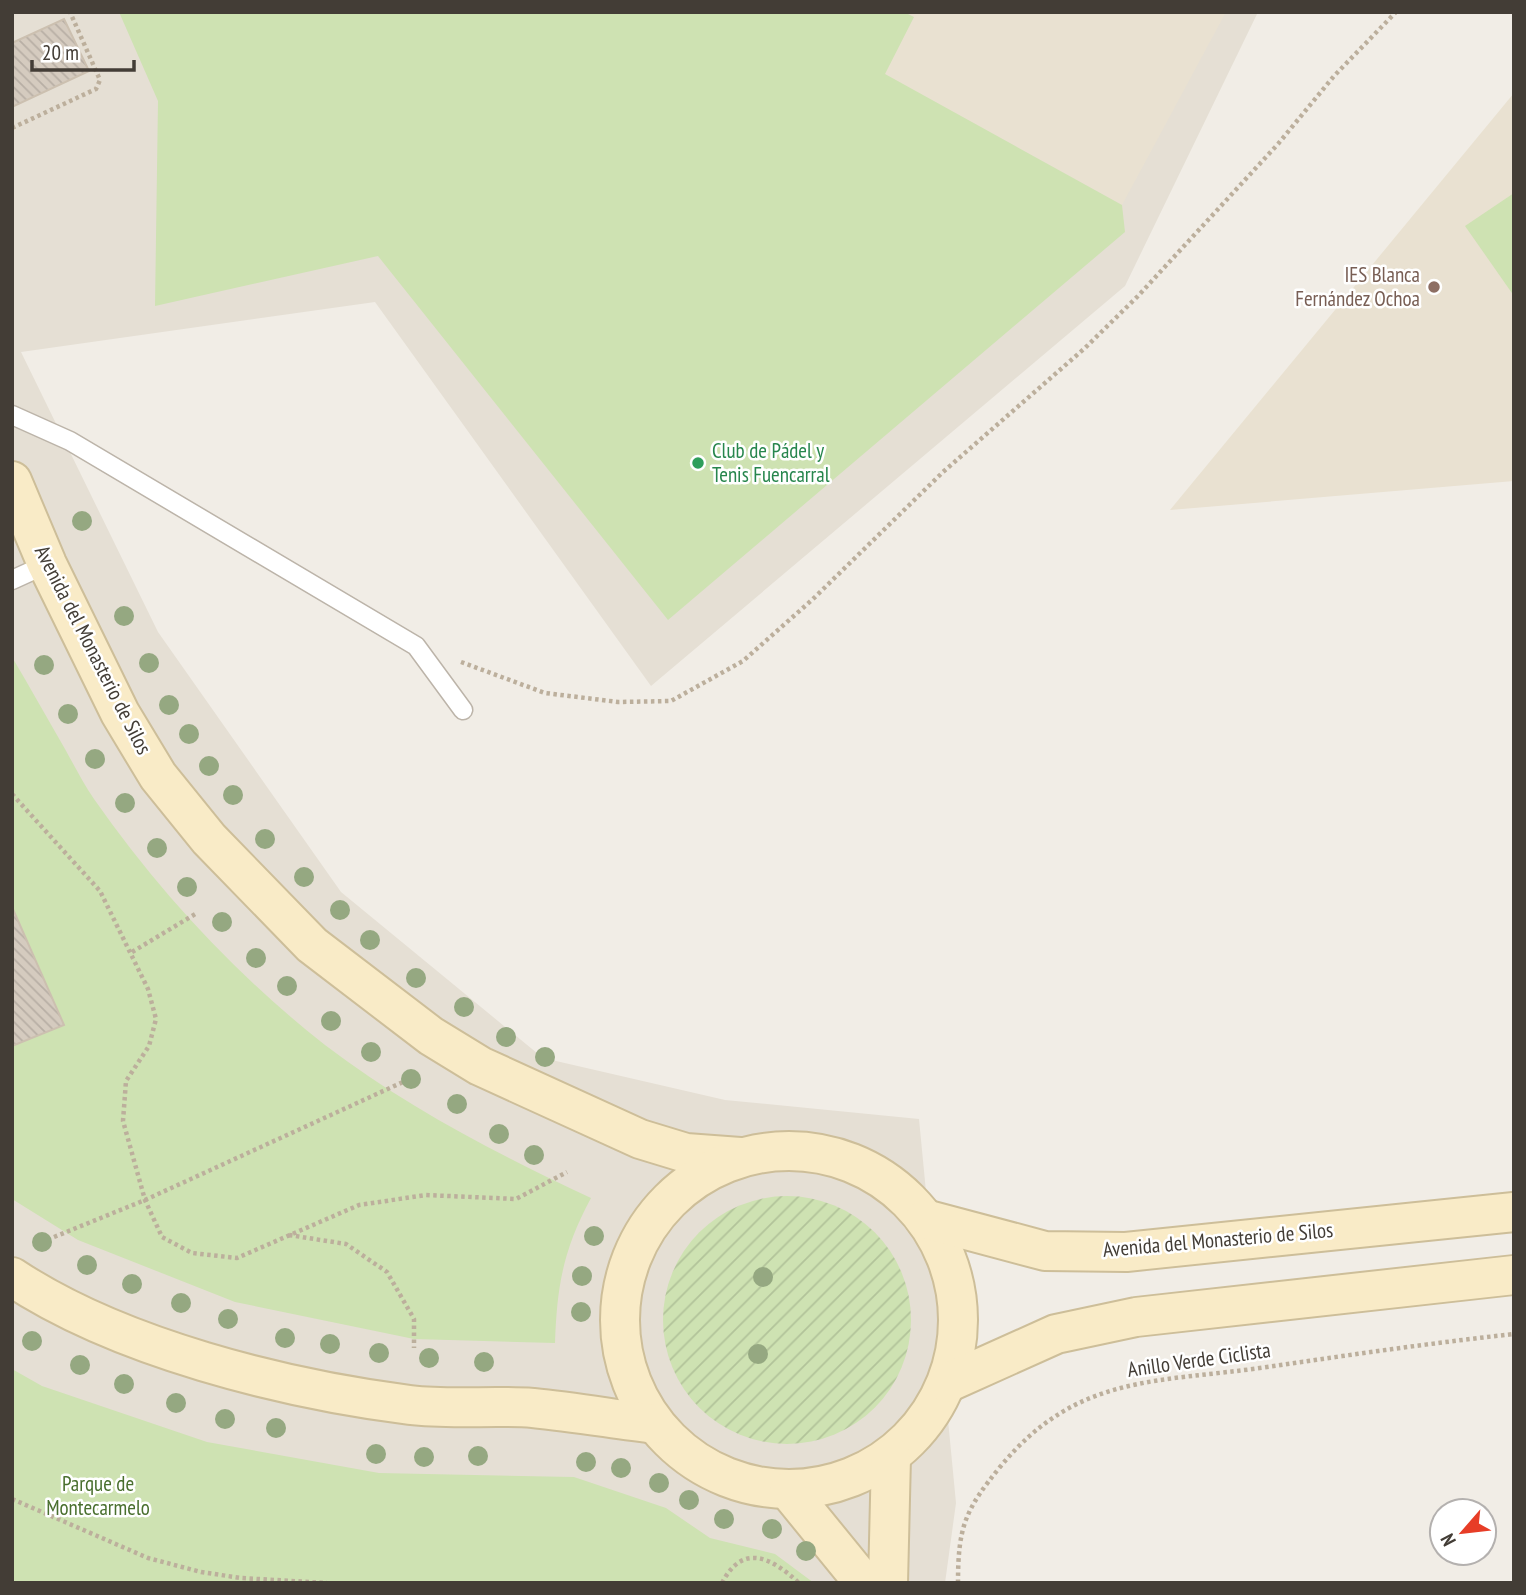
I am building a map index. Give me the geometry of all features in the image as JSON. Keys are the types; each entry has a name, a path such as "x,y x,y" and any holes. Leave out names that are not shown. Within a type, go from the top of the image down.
{"street":[{"name":"Avenida del Monasterio de Silos","path":"12,481 47,564 120,713 158,776 209,839 312,945 430,1036 480,1066 640,1139 686,1153 742,1157"},
{"path":"782,1151 823,1154 862,1167 897,1189 925,1219 951,1270 959,1327 947,1383 933,1411 914,1436 891,1457 842,1482 789,1491 750,1486 714,1472 682,1451 655,1424 628,1373 620,1315 631,1259 660,1209 705,1172 742,1157 782,1151"},
{"name":"Avenida del Monasterio de Silos","path":"925,1219 1045,1251 1126,1252 1514,1212"},
{"path":"947,1383 1056,1334 1136,1317 1514,1275"},
{"path":"12,1277 102,1325 243,1372 329,1391 412,1405 533,1408 655,1424"},
{"path":"888,1583 891,1457"},
{"path":"789,1491 864,1583"}],"lane":[{"path":"12,415 70,441 416,646 463,710"},
{"path":"12,580 47,564"}],"path":[{"path":"12,128 96,89 100,80 70,12"},
{"path":"416,646 545,693 618,702 671,701 743,661 813,599 943,472 1085,348 1138,296 1278,144 1334,76 1396,12"},
{"path":"12,794 100,891 132,951 148,989 156,1019 149,1046 126,1081 123,1121 145,1200 162,1237 192,1253 237,1258 359,1205 426,1195 516,1199 567,1172"},
{"path":"132,951 197,913"},
{"path":"54,1237 145,1200 402,1082"},
{"path":"288,1235 346,1244 387,1272 414,1319 414,1348"},
{"name":"Anillo Verde Ciclista","path":"958,1583 960,1536 980,1490 1031,1433 1068,1407 1117,1388 1144,1382 1264,1368 1386,1348 1514,1334"},
{"path":"12,1499 148,1558 201,1572 241,1578 327,1583"},
{"path":"722,1583 729,1569 741,1559 761,1558 788,1572 799,1583"}],"shaded area":[{"path":"12,12 1258,12 1125,286 651,686 375,302 21,352 158,632 341,892 543,1058 725,1100 919,1119 956,1503 945,1583 12,1583"},
{"path":"904,12 1226,12 1122,205 884,74 914,17"},
{"name":"IES Blanca Fernández Ochoa","path":"1514,93 1514,481 1170,510"}],"green space":[{"name":"Club de Pádel y Tenis Fuencarral","path":"119,12 904,12 914,17 885,74 1122,205 1125,232 668,620 378,256 155,306 158,101"},
{"path":"1514,193 1514,296 1465,226"},
{"path":"12,657 86,787 119,833 172,899 260,990 325,1045 388,1089 488,1147 591,1198 581,1217 563,1269 555,1343 414,1339 235,1302 78,1240 12,1199 12,1046 64,1024 12,907"},
{"path":"787,1196 811,1198 834,1205 875,1232 902,1273 909,1296 909,1344 902,1367 875,1408 834,1435 811,1442 787,1444 763,1442 740,1435 699,1408 672,1367 665,1344 663,1320 665,1296 672,1273 699,1232 740,1205 763,1198"},
{"name":"Parque de Montecarmelo","path":"12,1369 42,1386 207,1442 379,1473 574,1477 666,1508 710,1538 775,1554 814,1583 12,1583"}],"building":[{"path":"64,19 89,71 12,107 12,43"},
{"path":"12,907 64,1025 12,1046"}],"place":[{"name":"IES Blanca Fernández Ochoa","path":"1434,287"},
{"name":"Club de Pádel y Tenis Fuencarral","path":"698,463"}]}
